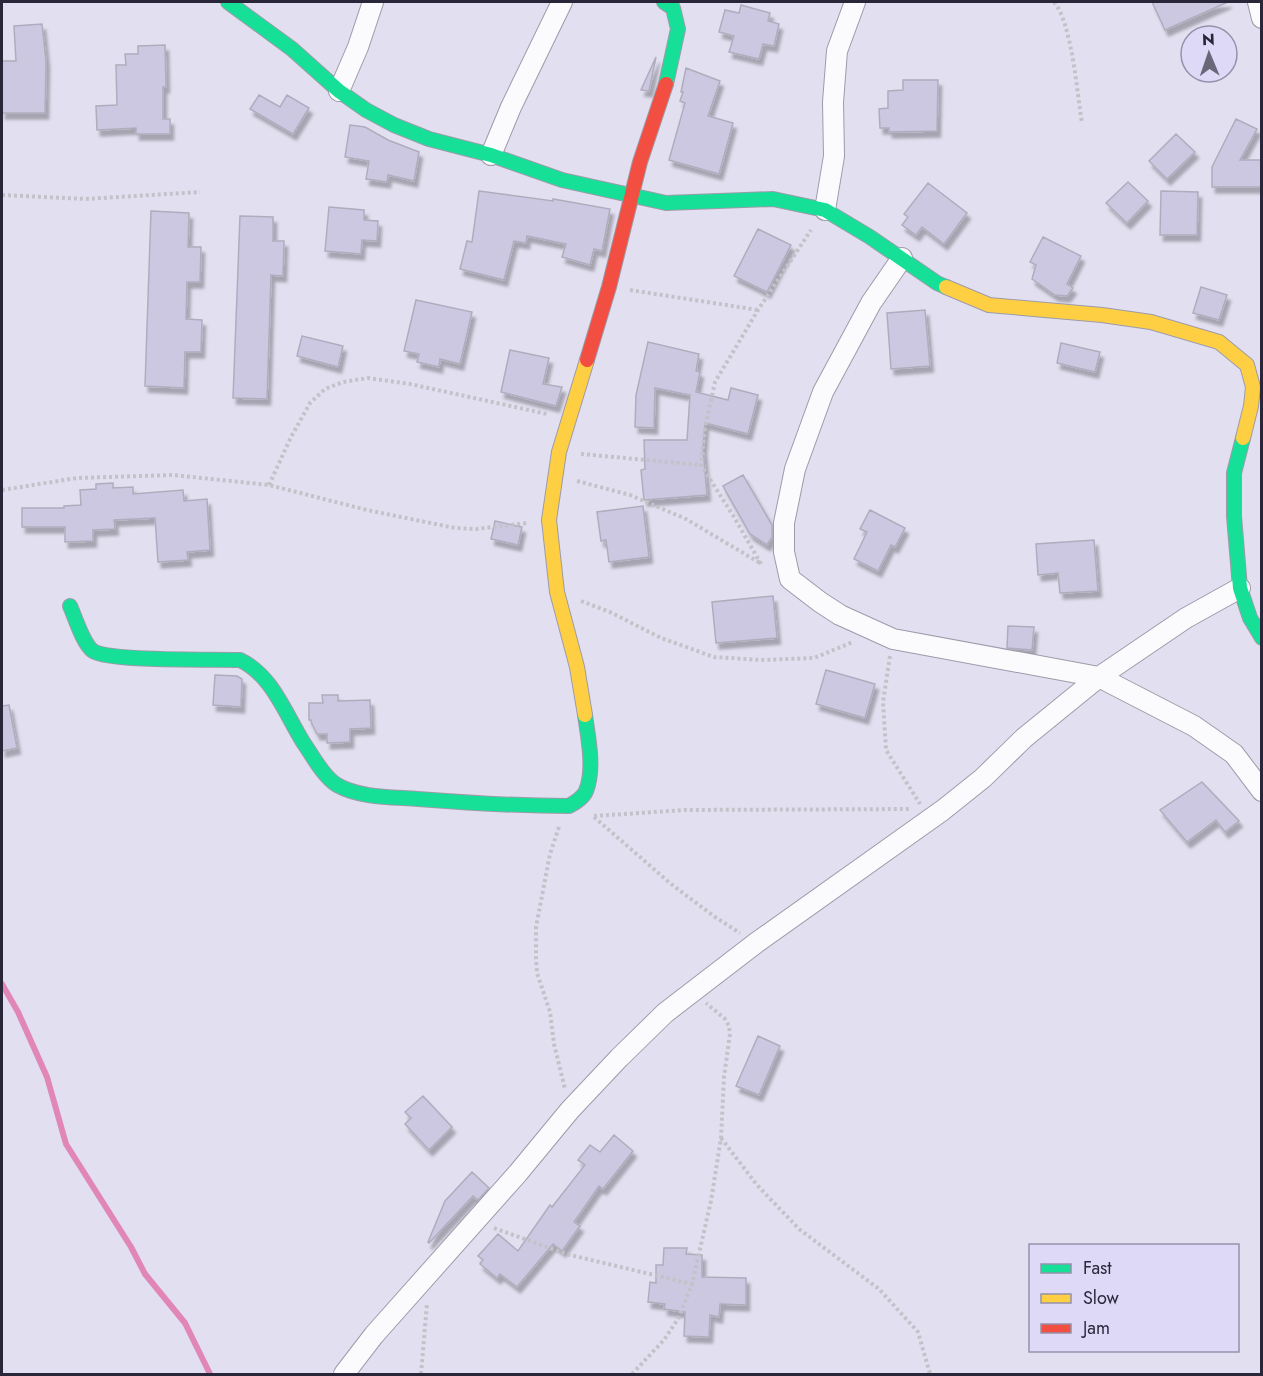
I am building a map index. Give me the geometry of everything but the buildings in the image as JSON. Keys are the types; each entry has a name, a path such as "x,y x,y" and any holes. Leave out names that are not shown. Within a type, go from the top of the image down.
{"street":[{"path":"228,2 292,49 339,91 366,110 394,126 429,139 491,155 562,180 666,203 704,204 773,199 794,202 825,210 902,258 937,283 988,305 1102,315 1141,321 1219,342 1247,365 1257,384 1234,473 1234,516 1240,588 1256,616 1262,638"},
{"path":"339,91 358,47 373,2"},
{"path":"491,155 511,107 562,2"},
{"path":"70,606 93,652 143,658 240,660 251,664 278,696 303,741 324,771 336,784 354,792 500,806 573,803 586,792 590,770 589,745 577,667 557,592 549,520 559,452 609,287 640,162 664,95 678,29 673,8 664,2"},
{"path":"825,210 834,156 833,102 837,51 855,2"},
{"path":"1258,2 1262,18"},
{"path":"902,258 872,303 823,392 795,470 784,523 784,552 790,579 834,610 884,635 1099,677 1194,726 1234,754 1262,791"},
{"path":"344,1374 375,1335 477,1222 570,1110 665,1013 756,944 943,810 983,778 1024,738 1099,677 1186,618 1240,588"}],"path":[{"path":"1054,2 1059,8 1068,37 1082,123"},
{"path":"2,195 87,199 200,192"},
{"path":"761,564 735,517 701,465 705,428 715,382 758,310 825,210"},
{"path":"609,287 758,310"},
{"path":"269,485 310,403 326,389 343,382 368,378 410,384 569,418"},
{"path":"559,452 701,465"},
{"path":"2,490 77,478 173,474 269,485 367,510 455,528 476,529 549,520"},
{"path":"555,475 630,495 686,519 790,579"},
{"path":"557,592 610,612 661,638 714,657 761,660 814,658 884,635 883,702 886,750 923,810 943,810"},
{"path":"570,1110 554,1044 550,1012 537,973 536,927 550,854 558,829 573,803 593,817 671,884 756,944"},
{"path":"593,817 685,810 911,809"},
{"path":"632,1374 664,1341 678,1319 692,1284 711,1201 721,1138 729,1026 725,1019 692,992"},
{"path":"721,1138 757,1185 799,1229 879,1290 918,1332 930,1374"},
{"path":"477,1222 566,1254 692,1284"},
{"path":"421,1374 428,1275"}],"waterway":[{"path":"2,984 18,1012 47,1077 66,1144 131,1247 145,1274 185,1323 210,1374"}],"traffic: fast":[{"path":"228,2 292,49 339,91 366,110 394,125 429,139 491,155 562,180 666,203 773,199 825,210 946,287"},
{"path":"664,2 673,8 678,29 666,84"},
{"path":"1243,438 1234,473 1234,516 1240,588 1250,618 1262,638"},
{"path":"70,606 89,648 103,655 163,659 240,660 251,667 261,675 277,696 303,742 327,776 337,785 366,795 475,803 569,806 583,796 589,782 590,753 585,715"}],"traffic: slow":[{"path":"946,287 989,305 1102,315 1151,322 1219,342 1247,365 1253,387 1243,438"},
{"path":"585,715 577,667 557,592 549,520 559,452 587,360"}],"traffic: jam":[{"path":"587,360 609,287 640,162 666,84"}]}
